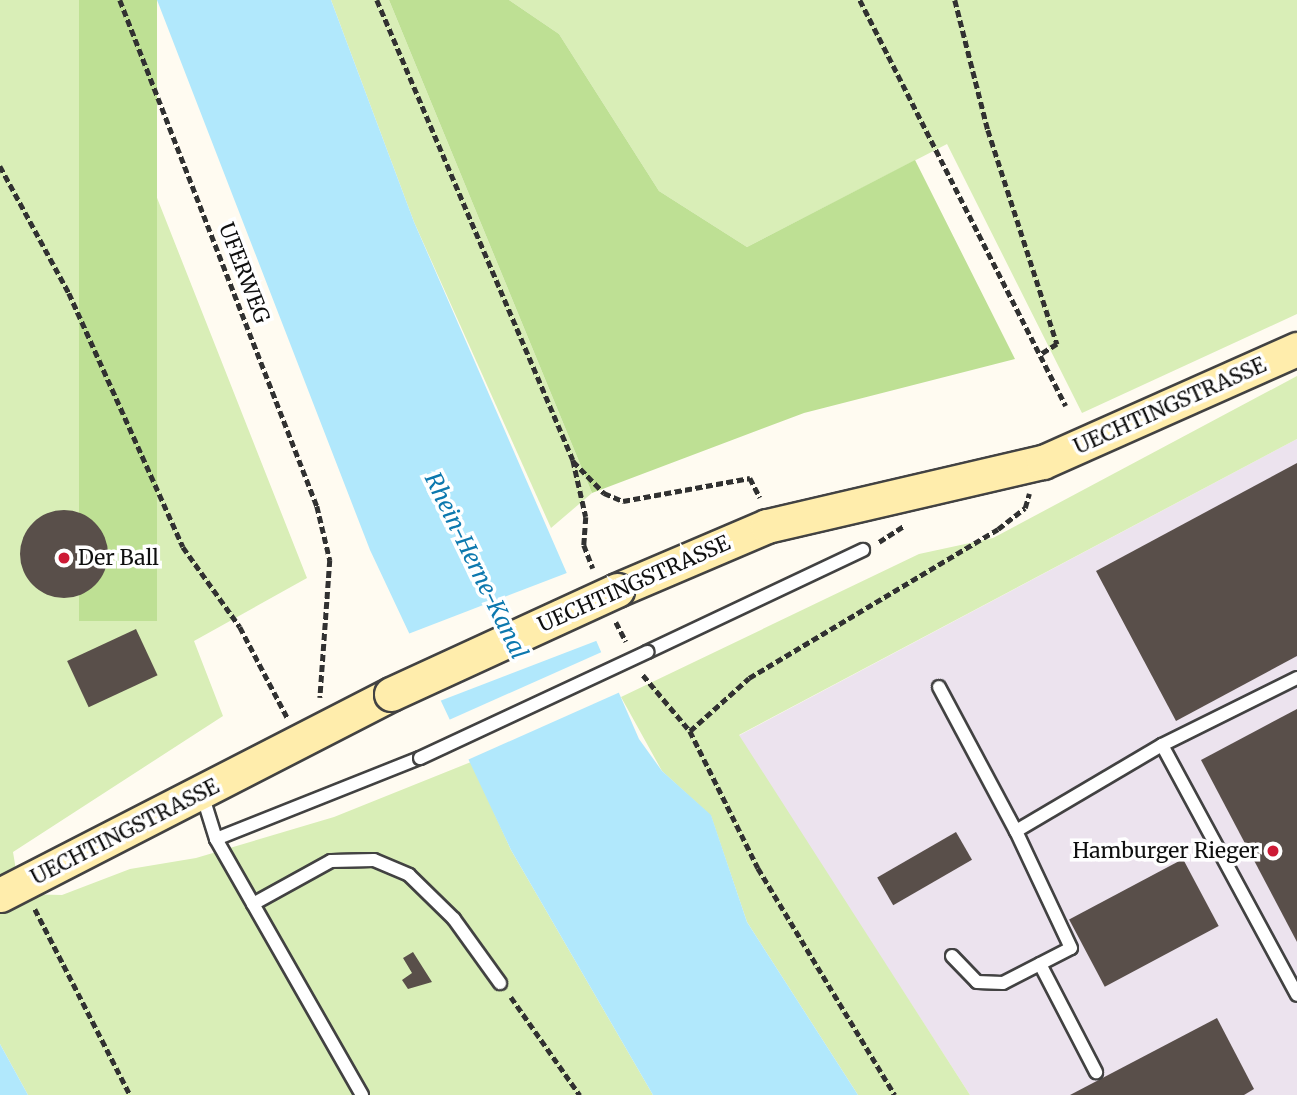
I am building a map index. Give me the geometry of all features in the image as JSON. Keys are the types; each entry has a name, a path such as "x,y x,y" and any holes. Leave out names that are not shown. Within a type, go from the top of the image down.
{"main road":[{"name":"UECHTINGSTRASSE","path":"11,890 202,794 296,740 391,694 617,590 767,526 1022,468 1297,349"}],"lane":[{"path":"216,839 420,758 863,550"},
{"path":"1016,831 1162,745 1297,678"},
{"path":"939,687 1016,831 1071,948 1003,983 977,982 951,956"},
{"path":"1162,745 1297,995"},
{"path":"202,794 216,839 362,1095"},
{"path":"253,904 331,861 374,860 409,875 454,919 500,983"},
{"path":"1040,964 1096,1072"}],"path":[{"name":"UFERWEG","path":"120,0 303,469 330,560 320,702"},
{"path":"377,0 573,460 612,498 637,501 750,478 762,504"},
{"path":"860,0 1066,406"},
{"path":"955,0 988,130 1057,344 1040,355"},
{"path":"0,166 69,293 183,547 240,627 296,740"},
{"path":"895,1095 758,869 690,731 749,678 948,562 1025,509 1029,496 1022,468"},
{"path":"863,550 904,530 907,517"},
{"path":"11,890 130,1095"},
{"path":"500,983 580,1095"}],"shaded area":[{"path":"1297,439 1297,1095 970,1095 738,736"}],"green space":[{"path":"0,0 79,0 307,578 194,641 223,716 13,852 20,894 62,895 130,869 196,858 334,817 471,762 511,850 653,1095 28,1095 0,1044"},
{"path":"79,0 157,0 157,621 79,621"},
{"path":"331,0 389,0 592,493 551,528 414,222"},
{"path":"389,0 509,0 559,34 659,191 747,247 915,160 1015,359 804,413 592,493"},
{"path":"509,0 1297,0 1297,314 1082,413 947,144 747,247 659,191 559,34"},
{"path":"1297,376 1297,439 739,735 970,1095 858,1095 747,922 711,816 662,771 621,697 919,554 993,538"}],"water":[{"name":"Rhein-Herne-Kanal","path":"157,0 331,0 414,222 639,739 662,771 711,815 747,922 858,1095 653,1095 511,850 370,550"},
{"path":"0,1044 28,1095 0,1095"}],"pier":[{"path":"572,571 599,640 433,704 407,634"},
{"path":"604,651 622,691 466,761 448,721"}],"building":[{"path":"1297,463 1297,656 1176,721 1096,571"},
{"name":"Der Ball","path":"64,510 81,514 95,523 104,537 108,554 104,571 95,585 81,594 64,598 47,594 33,585 24,571 20,554 24,537 33,523 47,514"},
{"path":"136,629 158,675 89,707 67,661"},
{"name":"Hamburger Rieger","path":"1297,709 1297,942 1201,760"},
{"path":"956,832 972,860 893,905 877,878"},
{"path":"1183,859 1219,926 1105,987 1069,920"},
{"path":"413,952 432,982 408,989 402,980 412,973 403,958"},
{"path":"1217,1018 1254,1089 1244,1095 1070,1095"}],"place":[{"name":"Der Ball","path":"64,558"},
{"name":"Hamburger Rieger","path":"1273,851"}]}
